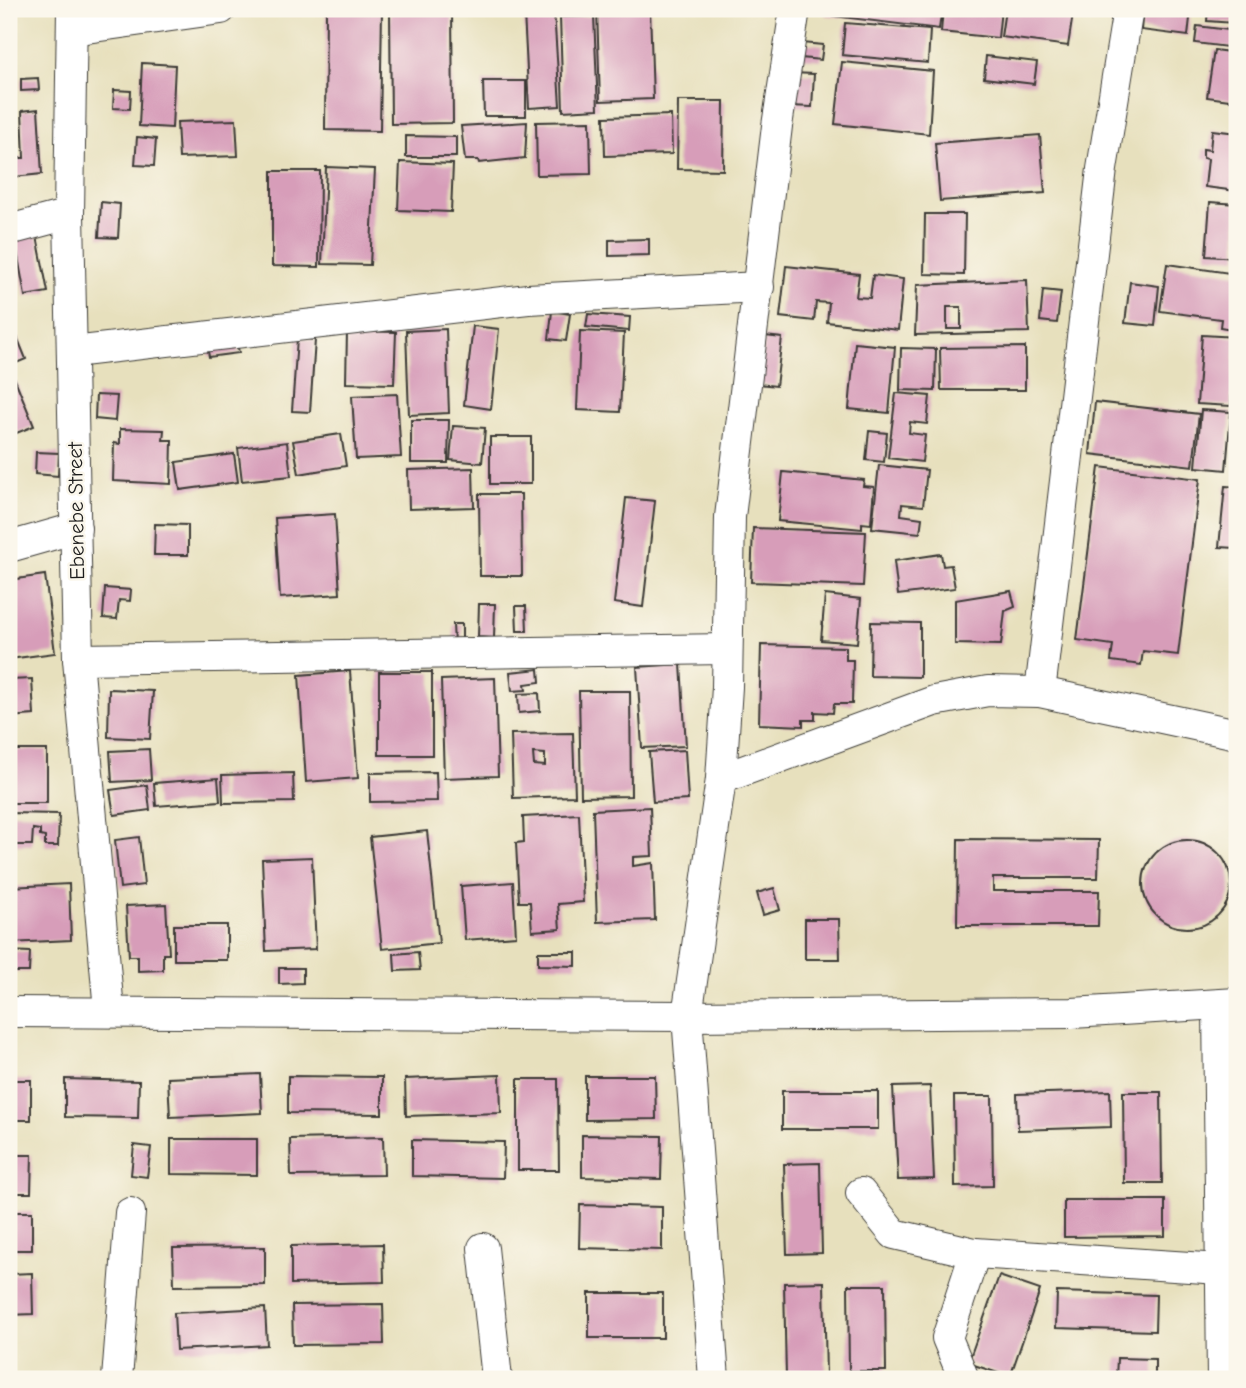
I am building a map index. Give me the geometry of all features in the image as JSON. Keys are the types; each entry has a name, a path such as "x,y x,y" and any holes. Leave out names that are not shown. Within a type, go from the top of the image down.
{"street":[{"path":"72,19 221,9"},
{"path":"714,1379 687,1016 721,779 730,517 777,126 795,9"},
{"path":"1040,692 1102,169 1128,9"},
{"name":"Ebenebe Street","path":"72,19 69,214 78,659 109,1011"},
{"path":"9,230 69,214"},
{"path":"73,352 528,299 759,287"},
{"path":"9,547 76,528"},
{"path":"78,659 727,649"},
{"path":"721,779 934,701 988,691 1040,692 1237,734"},
{"path":"9,1012 687,1016 1072,1013 1227,1004 1220,1269 1223,1379"},
{"path":"861,1193 894,1234 975,1253 1220,1269"},
{"path":"117,1379 130,1213"},
{"path":"483,1248 497,1379"},
{"path":"964,1379 947,1338 975,1253"}],"building":[{"path":"326,9 382,9 380,131 325,130"},
{"path":"390,9 452,9 453,123 391,124"},
{"path":"597,9 650,9 653,99 600,101"},
{"path":"826,9 942,9 939,29 825,15"},
{"path":"943,9 1001,9 998,38 941,32"},
{"path":"1005,9 1073,14 1068,46 1001,37"},
{"path":"1143,9 1191,9 1188,36 1141,30"},
{"path":"1208,9 1235,9 1234,23 1207,21"},
{"path":"554,11 560,106 529,108 524,13"},
{"path":"594,16 598,109 563,111 560,17"},
{"path":"845,23 930,30 928,63 842,55"},
{"path":"1197,26 1237,31 1235,48 1195,43"},
{"path":"802,43 823,45 821,60 801,58"},
{"path":"1214,50 1237,53 1237,101 1207,97"},
{"path":"986,56 1037,62 1034,84 984,78"},
{"path":"842,62 933,71 929,134 835,124"},
{"path":"142,63 175,65 172,128 139,126"},
{"path":"792,73 814,74 812,107 790,106"},
{"path":"38,78 39,90 21,91 21,79"},
{"path":"483,81 526,81 526,116 484,116"},
{"path":"114,90 131,91 130,109 113,108"},
{"path":"678,101 724,101 723,170 677,169"},
{"path":"38,109 42,174 14,177 13,158 24,158 22,111"},
{"path":"671,115 672,154 605,156 604,117"},
{"path":"236,120 238,156 179,158 177,122"},
{"path":"590,121 591,174 537,175 536,122"},
{"path":"527,122 525,158 479,163 478,160 465,160 461,126"},
{"path":"1212,130 1237,133 1237,191 1205,187 1208,159 1203,158 1203,149 1210,150"},
{"path":"1040,135 1045,193 940,201 935,143"},
{"path":"406,136 456,137 456,157 406,157"},
{"path":"137,137 156,139 154,166 135,165"},
{"path":"400,162 453,164 451,212 398,210"},
{"path":"326,167 375,169 370,265 322,264"},
{"path":"272,171 320,171 319,267 272,266"},
{"path":"101,202 120,204 118,238 99,237"},
{"path":"1210,202 1237,204 1237,258 1206,256"},
{"path":"925,214 965,214 964,275 924,274"},
{"path":"37,236 48,292 25,296 15,240"},
{"path":"649,239 649,255 609,256 609,240"},
{"path":"1167,264 1237,274 1237,330 1220,327 1221,319 1160,311"},
{"path":"786,266 859,274 856,297 870,298 873,275 903,279 898,330 827,322 829,303 816,302 814,321 780,317"},
{"path":"1027,280 1029,332 915,335 917,285","holes":["947,307 961,307 961,329 947,329"]},
{"path":"1130,282 1159,286 1155,326 1125,323"},
{"path":"1043,290 1061,292 1057,323 1040,321"},
{"path":"552,311 570,314 566,341 549,339"},
{"path":"588,314 630,317 629,331 586,327"},
{"path":"9,317 26,359 9,366"},
{"path":"473,326 499,329 491,409 464,405"},
{"path":"446,329 449,413 409,415 406,331"},
{"path":"347,331 396,332 394,384 346,383"},
{"path":"580,331 624,333 620,412 577,410"},
{"path":"1202,335 1236,337 1231,406 1197,404"},
{"path":"765,336 782,338 776,386 759,384"},
{"path":"236,337 239,353 209,357 206,340"},
{"path":"297,338 315,340 310,412 292,411"},
{"path":"855,343 895,347 889,413 849,409"},
{"path":"1025,347 1025,390 941,390 940,348"},
{"path":"901,348 936,349 935,391 900,390"},
{"path":"14,377 34,426 9,436 9,379"},
{"path":"896,393 930,396 927,424 910,422 909,433 925,435 922,462 888,458"},
{"path":"397,394 401,457 356,459 352,396"},
{"path":"96,395 117,396 115,421 95,419"},
{"path":"1095,402 1199,414 1193,466 1090,454"},
{"path":"1201,410 1231,412 1226,470 1196,467"},
{"path":"411,420 449,420 448,463 411,463"},
{"path":"453,426 485,428 482,463 450,460"},
{"path":"120,429 164,430 163,440 172,440 171,484 113,481 114,443 120,444"},
{"path":"869,431 887,433 884,462 866,460"},
{"path":"341,434 346,466 299,474 293,441"},
{"path":"490,437 531,437 531,484 490,484"},
{"path":"287,442 291,476 242,481 238,448"},
{"path":"36,452 59,453 58,476 35,474"},
{"path":"234,454 238,482 180,490 176,462"},
{"path":"879,465 927,470 923,506 902,504 901,515 922,518 920,533 872,528"},
{"path":"1099,467 1200,479 1178,655 1143,651 1141,665 1111,661 1113,645 1077,640"},
{"path":"473,468 474,507 409,509 408,470"},
{"path":"783,472 864,480 863,486 874,487 871,524 862,523 862,529 778,521"},
{"path":"1225,486 1237,487 1235,548 1219,547"},
{"path":"479,494 521,494 522,576 480,576"},
{"path":"626,498 655,501 643,607 614,603"},
{"path":"335,514 340,594 280,598 275,518"},
{"path":"155,524 188,525 188,555 154,555"},
{"path":"753,528 866,532 863,586 751,582"},
{"path":"941,554 943,566 951,565 955,588 898,595 894,561"},
{"path":"45,575 55,653 9,659 9,580"},
{"path":"105,588 131,590 130,601 119,600 117,619 103,618"},
{"path":"1011,591 1015,607 1005,611 1001,645 955,644 955,600"},
{"path":"825,595 861,599 857,643 821,640"},
{"path":"479,604 495,604 494,638 478,637"},
{"path":"516,606 526,606 527,631 517,631"},
{"path":"871,622 920,623 920,677 870,676"},
{"path":"453,624 462,624 462,645 454,645"},
{"path":"761,645 846,647 846,660 853,660 852,704 834,704 833,713 815,712 815,720 803,720 803,726 759,724"},
{"path":"681,664 686,746 642,748 637,667"},
{"path":"539,669 540,682 525,684 526,690 512,691 510,672"},
{"path":"350,671 358,778 306,782 299,675"},
{"path":"379,672 432,672 432,755 379,755"},
{"path":"495,678 498,776 444,778 441,680"},
{"path":"32,679 34,715 9,717 9,680"},
{"path":"109,689 153,691 150,739 108,737"},
{"path":"579,691 630,691 631,796 581,797"},
{"path":"539,693 540,711 519,713 518,694"},
{"path":"573,733 575,796 513,798 511,734","holes":["533,753 545,754 545,766 534,765"]},
{"path":"149,749 151,780 112,782 110,751"},
{"path":"9,750 47,750 47,803 9,803"},
{"path":"685,750 688,800 653,802 649,752"},
{"path":"436,772 437,801 370,802 370,773"},
{"path":"293,773 294,802 223,803 222,775"},
{"path":"218,778 220,801 156,806 154,783"},
{"path":"147,785 150,810 114,815 110,790"},
{"path":"650,807 652,856 633,857 633,866 653,863 655,920 597,922 593,810"},
{"path":"9,813 59,814 58,846 45,846 45,837 40,836 40,830 33,829 32,845 9,845"},
{"path":"579,814 583,902 558,904 560,929 532,931 530,902 519,902 516,843 524,842 523,817"},
{"path":"427,831 439,943 382,949 370,837"},
{"path":"139,837 144,885 120,888 115,840"},
{"path":"958,839 1099,840 1098,878 993,878 993,891 1099,891 1098,926 957,926"},
{"path":"1187,840 1204,844 1218,853 1227,867 1231,884 1227,901 1218,915 1204,924 1187,928 1170,924 1156,915 1147,901 1143,884 1147,867 1156,853 1170,844"},
{"path":"312,857 316,949 266,951 262,859"},
{"path":"513,882 516,936 465,940 461,886"},
{"path":"69,884 71,940 9,943 9,887"},
{"path":"774,888 780,910 763,915 757,893"},
{"path":"166,904 169,954 163,954 163,970 138,971 138,956 129,956 126,906"},
{"path":"805,919 839,919 840,959 805,959"},
{"path":"174,925 227,925 227,960 174,960"},
{"path":"9,951 30,952 29,972 9,972"},
{"path":"418,952 420,970 395,971 394,954"},
{"path":"538,952 576,952 576,966 538,965"},
{"path":"279,968 303,968 303,983 279,984"},
{"path":"260,1074 262,1113 170,1117 168,1078"},
{"path":"500,1075 501,1113 406,1116 405,1079"},
{"path":"288,1076 382,1077 382,1114 288,1113"},
{"path":"585,1076 655,1076 656,1119 585,1120"},
{"path":"65,1079 139,1081 138,1118 65,1117"},
{"path":"518,1079 558,1079 559,1170 518,1170"},
{"path":"9,1080 31,1080 31,1120 9,1120"},
{"path":"930,1086 934,1179 898,1180 893,1087"},
{"path":"782,1091 878,1091 878,1129 782,1129"},
{"path":"1110,1091 1111,1127 1018,1130 1017,1094"},
{"path":"1123,1092 1161,1092 1162,1183 1124,1183"},
{"path":"954,1096 992,1096 993,1186 955,1187"},
{"path":"582,1135 662,1136 661,1179 582,1177"},
{"path":"383,1137 384,1175 291,1176 290,1139"},
{"path":"171,1139 257,1139 257,1175 171,1174"},
{"path":"412,1140 504,1142 503,1178 412,1176"},
{"path":"134,1145 151,1147 147,1177 131,1175"},
{"path":"9,1155 32,1155 31,1193 9,1193"},
{"path":"820,1163 822,1253 787,1254 784,1164"},
{"path":"1064,1200 1165,1200 1165,1236 1064,1237"},
{"path":"580,1205 662,1207 662,1250 579,1248"},
{"path":"9,1212 32,1212 32,1250 9,1250"},
{"path":"383,1244 384,1282 291,1284 291,1246"},
{"path":"265,1247 265,1285 174,1286 173,1248"},
{"path":"32,1273 33,1314 9,1315 9,1274"},
{"path":"999,1276 1040,1290 1010,1377 968,1363"},
{"path":"824,1282 826,1376 786,1377 784,1283"},
{"path":"848,1285 885,1285 886,1371 849,1371"},
{"path":"1057,1292 1156,1295 1155,1331 1056,1328"},
{"path":"589,1293 663,1293 663,1338 589,1338"},
{"path":"383,1304 384,1344 293,1345 292,1305"},
{"path":"265,1308 267,1345 176,1350 174,1313"},
{"path":"1117,1358 1155,1359 1155,1379 1116,1379"}]}
